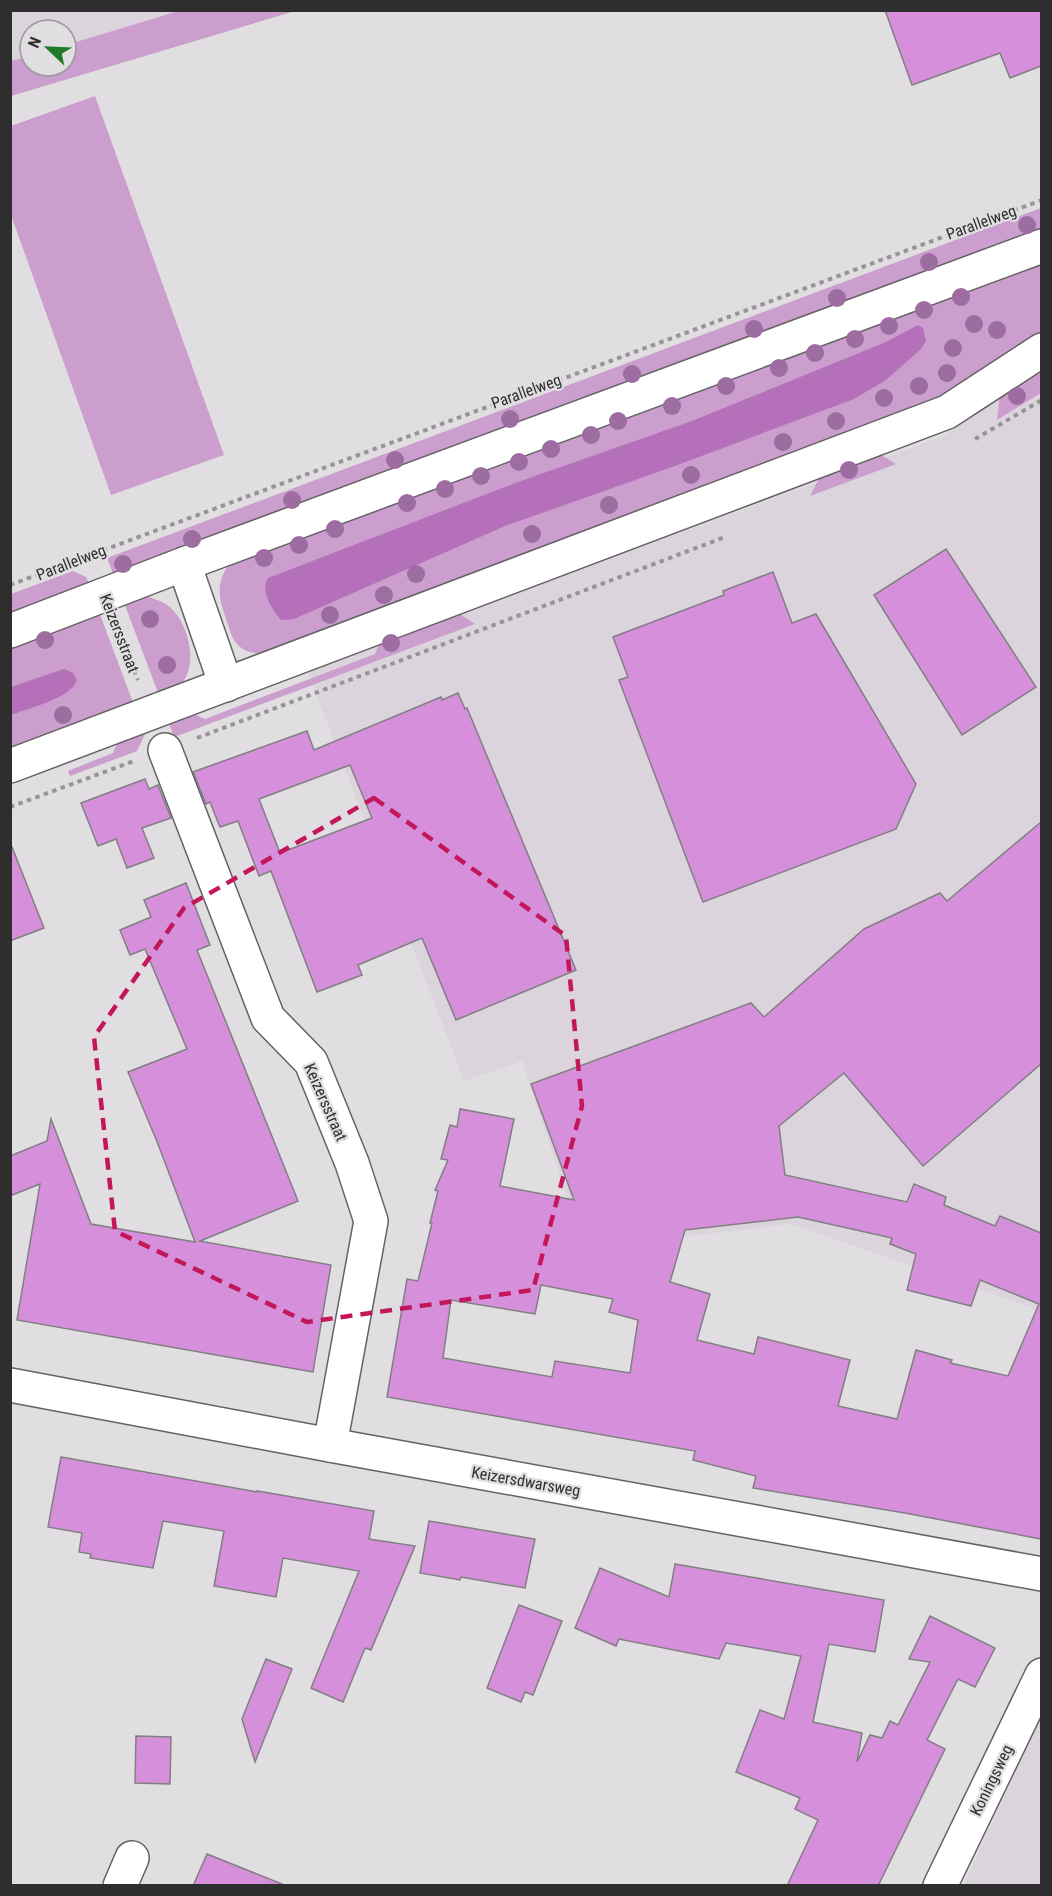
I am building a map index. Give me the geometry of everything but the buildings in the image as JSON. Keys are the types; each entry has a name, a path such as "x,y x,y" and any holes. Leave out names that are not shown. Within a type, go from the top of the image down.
{"street":[{"path":"10,630 1041,246"},
{"path":"10,766 946,412 1041,350"},
{"path":"184,564 226,685"},
{"name":"Keizersstraat","path":"165,750 268,1018 311,1062 352,1163 370,1221 330,1445"},
{"name":"Keizersdwarsweg","path":"10,1385 1041,1574"},
{"name":"Koningsweg","path":"940,1886 1041,1675"}],"path":[{"name":"Parallelweg","path":"10,585 1041,200"},
{"name":"Keizersstraat","path":"90,554 150,712"}],"highlighted area":[{"path":"374,798 566,936 582,1106 533,1290 307,1322 115,1231 94,1037 184,908"}],"shaded area":[{"path":"182,10 295,11 78,76 78,41"},
{"path":"11,11 295,11 78,76 78,18 18,18 18,78 71,78 11,96"},
{"path":"18,59 18,78 71,78 11,96 11,61"},
{"path":"95,96 224,455 111,495 11,215 11,126"},
{"path":"1041,208 1041,232 115,579 107,558"},
{"path":"1041,256 1041,338 968,387 261,654 244,650 232,636 220,599 220,584 233,559"},
{"path":"918,325 923,328 926,341 921,349 886,380 854,399 505,526 294,619 281,620 268,600 265,588 268,578 518,482 692,421 886,342"},
{"path":"1041,365 1041,393 997,420 1000,392"},
{"path":"1041,371 1041,1311 791,1224 584,1248 522,1061 464,1081 307,670 944,436"},
{"path":"875,451 896,464 810,496 824,469"},
{"path":"73,571 86,577 91,588 11,619 11,594"},
{"path":"145,596 171,608 182,624 189,643 190,664 183,682 160,698 123,600"},
{"path":"98,609 135,708 11,755 11,642"},
{"path":"453,609 475,624 177,736 173,734 167,719 187,711 205,719 375,654 382,637"},
{"path":"64,669 73,673 77,680 73,687 58,698 11,715 11,687"},
{"path":"142,728 145,734 137,751 70,776 68,771 113,753 120,737"},
{"path":"1041,1716 1041,1885 964,1885"}]}
